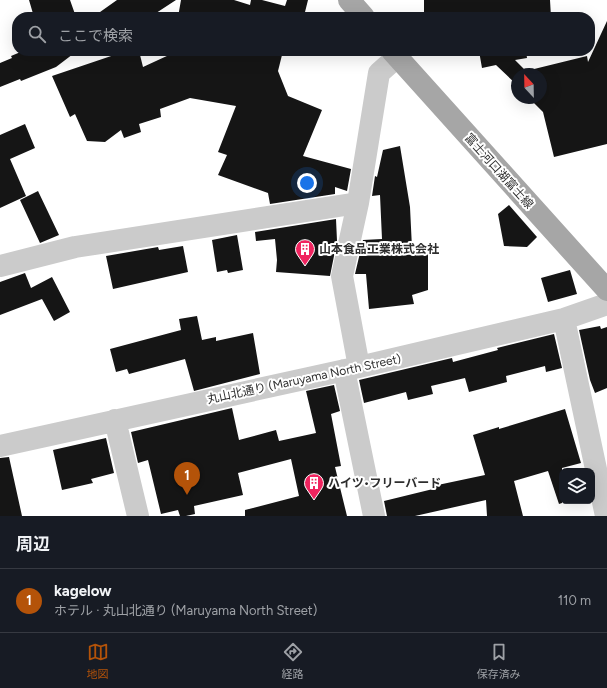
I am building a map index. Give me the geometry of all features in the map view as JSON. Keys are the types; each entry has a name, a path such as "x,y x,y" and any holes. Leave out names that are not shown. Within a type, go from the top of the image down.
{"main road":[{"path":"349,0 360,12"},
{"name":"富士河口湖富士線","path":"397,56 607,290"}],"street":[{"path":"374,516 351,369 342,276 358,203 379,73 393,56"},
{"path":"0,266 75,247 358,203"},
{"name":"丸山北通り (Maruyama North Street)","path":"0,446 351,369 564,319 607,304"},
{"path":"564,319 606,516"},
{"path":"115,420 138,516"}],"building":[{"path":"29,0 70,0 74,12 33,12"},
{"path":"117,0 176,0 158,12 100,12"},
{"path":"181,0 234,0 250,5 251,0 262,0 285,6 287,0 308,0 305,12 179,12"},
{"path":"424,0 550,0 551,12 424,12"},
{"path":"607,21 607,144 554,157 543,112 535,104 547,104 547,68 538,68 587,56 588,62 591,56 595,56 595,47"},
{"path":"11,56 70,56 56,67 21,81 20,79 0,87 0,63 12,58"},
{"path":"111,56 140,56 143,67 167,56 282,56 278,71 288,96 322,110 303,156 351,169 347,191 335,187 335,194 270,204 268,193 218,175 227,155 218,152 236,106 190,98 160,109 161,117 139,124 141,132 124,138 121,130 105,142 87,141 75,114 70,117 52,76"},
{"path":"480,56 527,56 527,58 515,60 523,68 511,68 511,79 496,65 482,68"},
{"path":"25,124 35,148 10,159 26,196 0,208 0,135"},
{"path":"400,146 410,207 412,248 420,248 420,253 428,253 428,290 412,295 414,304 369,309 366,274 355,274 363,240 382,239 380,195 372,196 375,176 377,177 383,150"},
{"path":"38,191 59,235 40,243 20,200"},
{"path":"509,205 537,237 527,247 504,246 498,214"},
{"path":"336,219 337,241 330,276 276,272 277,260 275,239 256,241 255,232"},
{"path":"237,235 243,270 228,273 227,270 217,272 212,240"},
{"path":"183,246 188,272 113,289 106,256 158,247 159,250"},
{"path":"570,270 577,294 548,302 541,278"},
{"path":"25,273 31,288 52,277 70,312 54,321 42,299 0,315 0,282"},
{"path":"197,316 202,340 216,337 216,341 253,333 260,374 194,391 185,359 129,374 127,369 116,372 110,349 181,330 179,319"},
{"path":"600,326 601,329 607,327 607,388 595,393 590,380 579,330"},
{"path":"554,334 562,368 546,372 545,366 506,376 507,382 469,392 465,378 431,386 433,394 408,400 406,392 364,403 359,380 452,358 453,362 498,350 497,348"},
{"path":"334,385 340,411 331,414 341,466 335,467 347,516 245,516 245,510 299,496 291,459 238,473 243,495 194,506 195,514 180,516 178,510 161,514 148,460 138,463 131,432 232,408 239,440 276,430 279,441 316,433 306,391"},
{"path":"565,409 581,463 559,468 559,504 548,471 514,481 523,516 487,516 486,500 415,516 387,516 384,501 433,489 433,486 485,475 473,435 499,427 499,429"},
{"path":"106,438 114,473 91,479 93,483 62,490 53,450"},
{"path":"9,457 22,516 0,516 0,458"}],"place":[{"name":"山本食品工業株式会社","path":"305,266"},
{"name":"kagelow","path":"187,495"},
{"name":"ハイツ•フリーバード","path":"314,500"}]}
